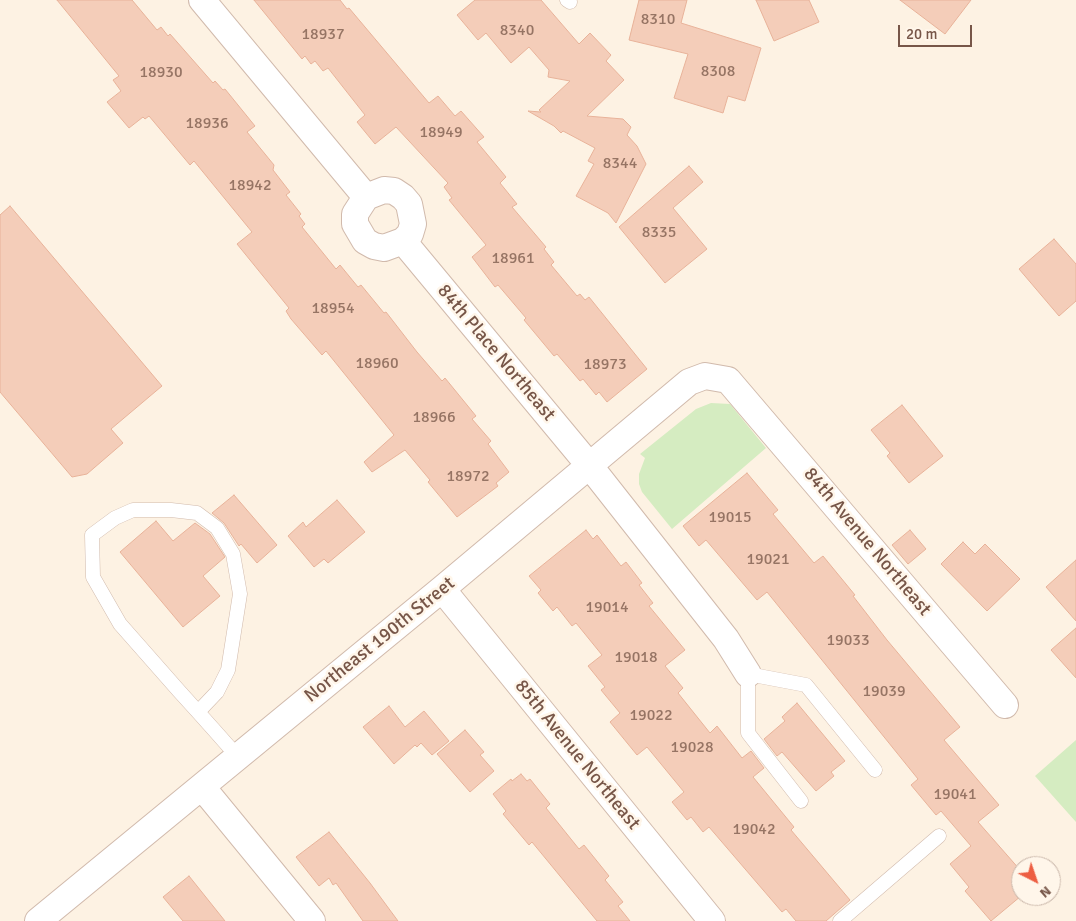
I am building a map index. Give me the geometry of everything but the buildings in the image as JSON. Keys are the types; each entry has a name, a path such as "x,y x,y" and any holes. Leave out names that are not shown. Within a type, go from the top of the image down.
{"street":[{"path":"202,0 366,197"},
{"path":"384,190 394,191 403,197 413,214 413,224 410,234 403,241 384,248 374,246 365,241 356,224 355,214 366,197 384,190"},
{"name":"84th Place Northeast","path":"403,241 589,465 726,639 748,674"},
{"name":"Northeast 190th Street","path":"38,921 442,589 689,382 705,376 728,380"},
{"name":"84th Avenue Northeast","path":"728,380 1005,704"},
{"name":"85th Avenue Northeast","path":"442,589 712,921"},
{"path":"202,787 312,921"}],"lane":[{"path":"198,712 217,692 228,670 240,594 233,554 217,528 197,513 170,510 133,510 115,518 92,535 93,577 120,624 198,712 238,757"},
{"path":"801,801 748,733 748,674 806,684 875,770"},
{"path":"840,921 939,836"}],"green space":[{"path":"711,403 730,404 766,448 672,529 642,492 639,484 639,474 645,458 640,454 696,409"},
{"path":"1076,740 1076,822 1035,776"}]}
